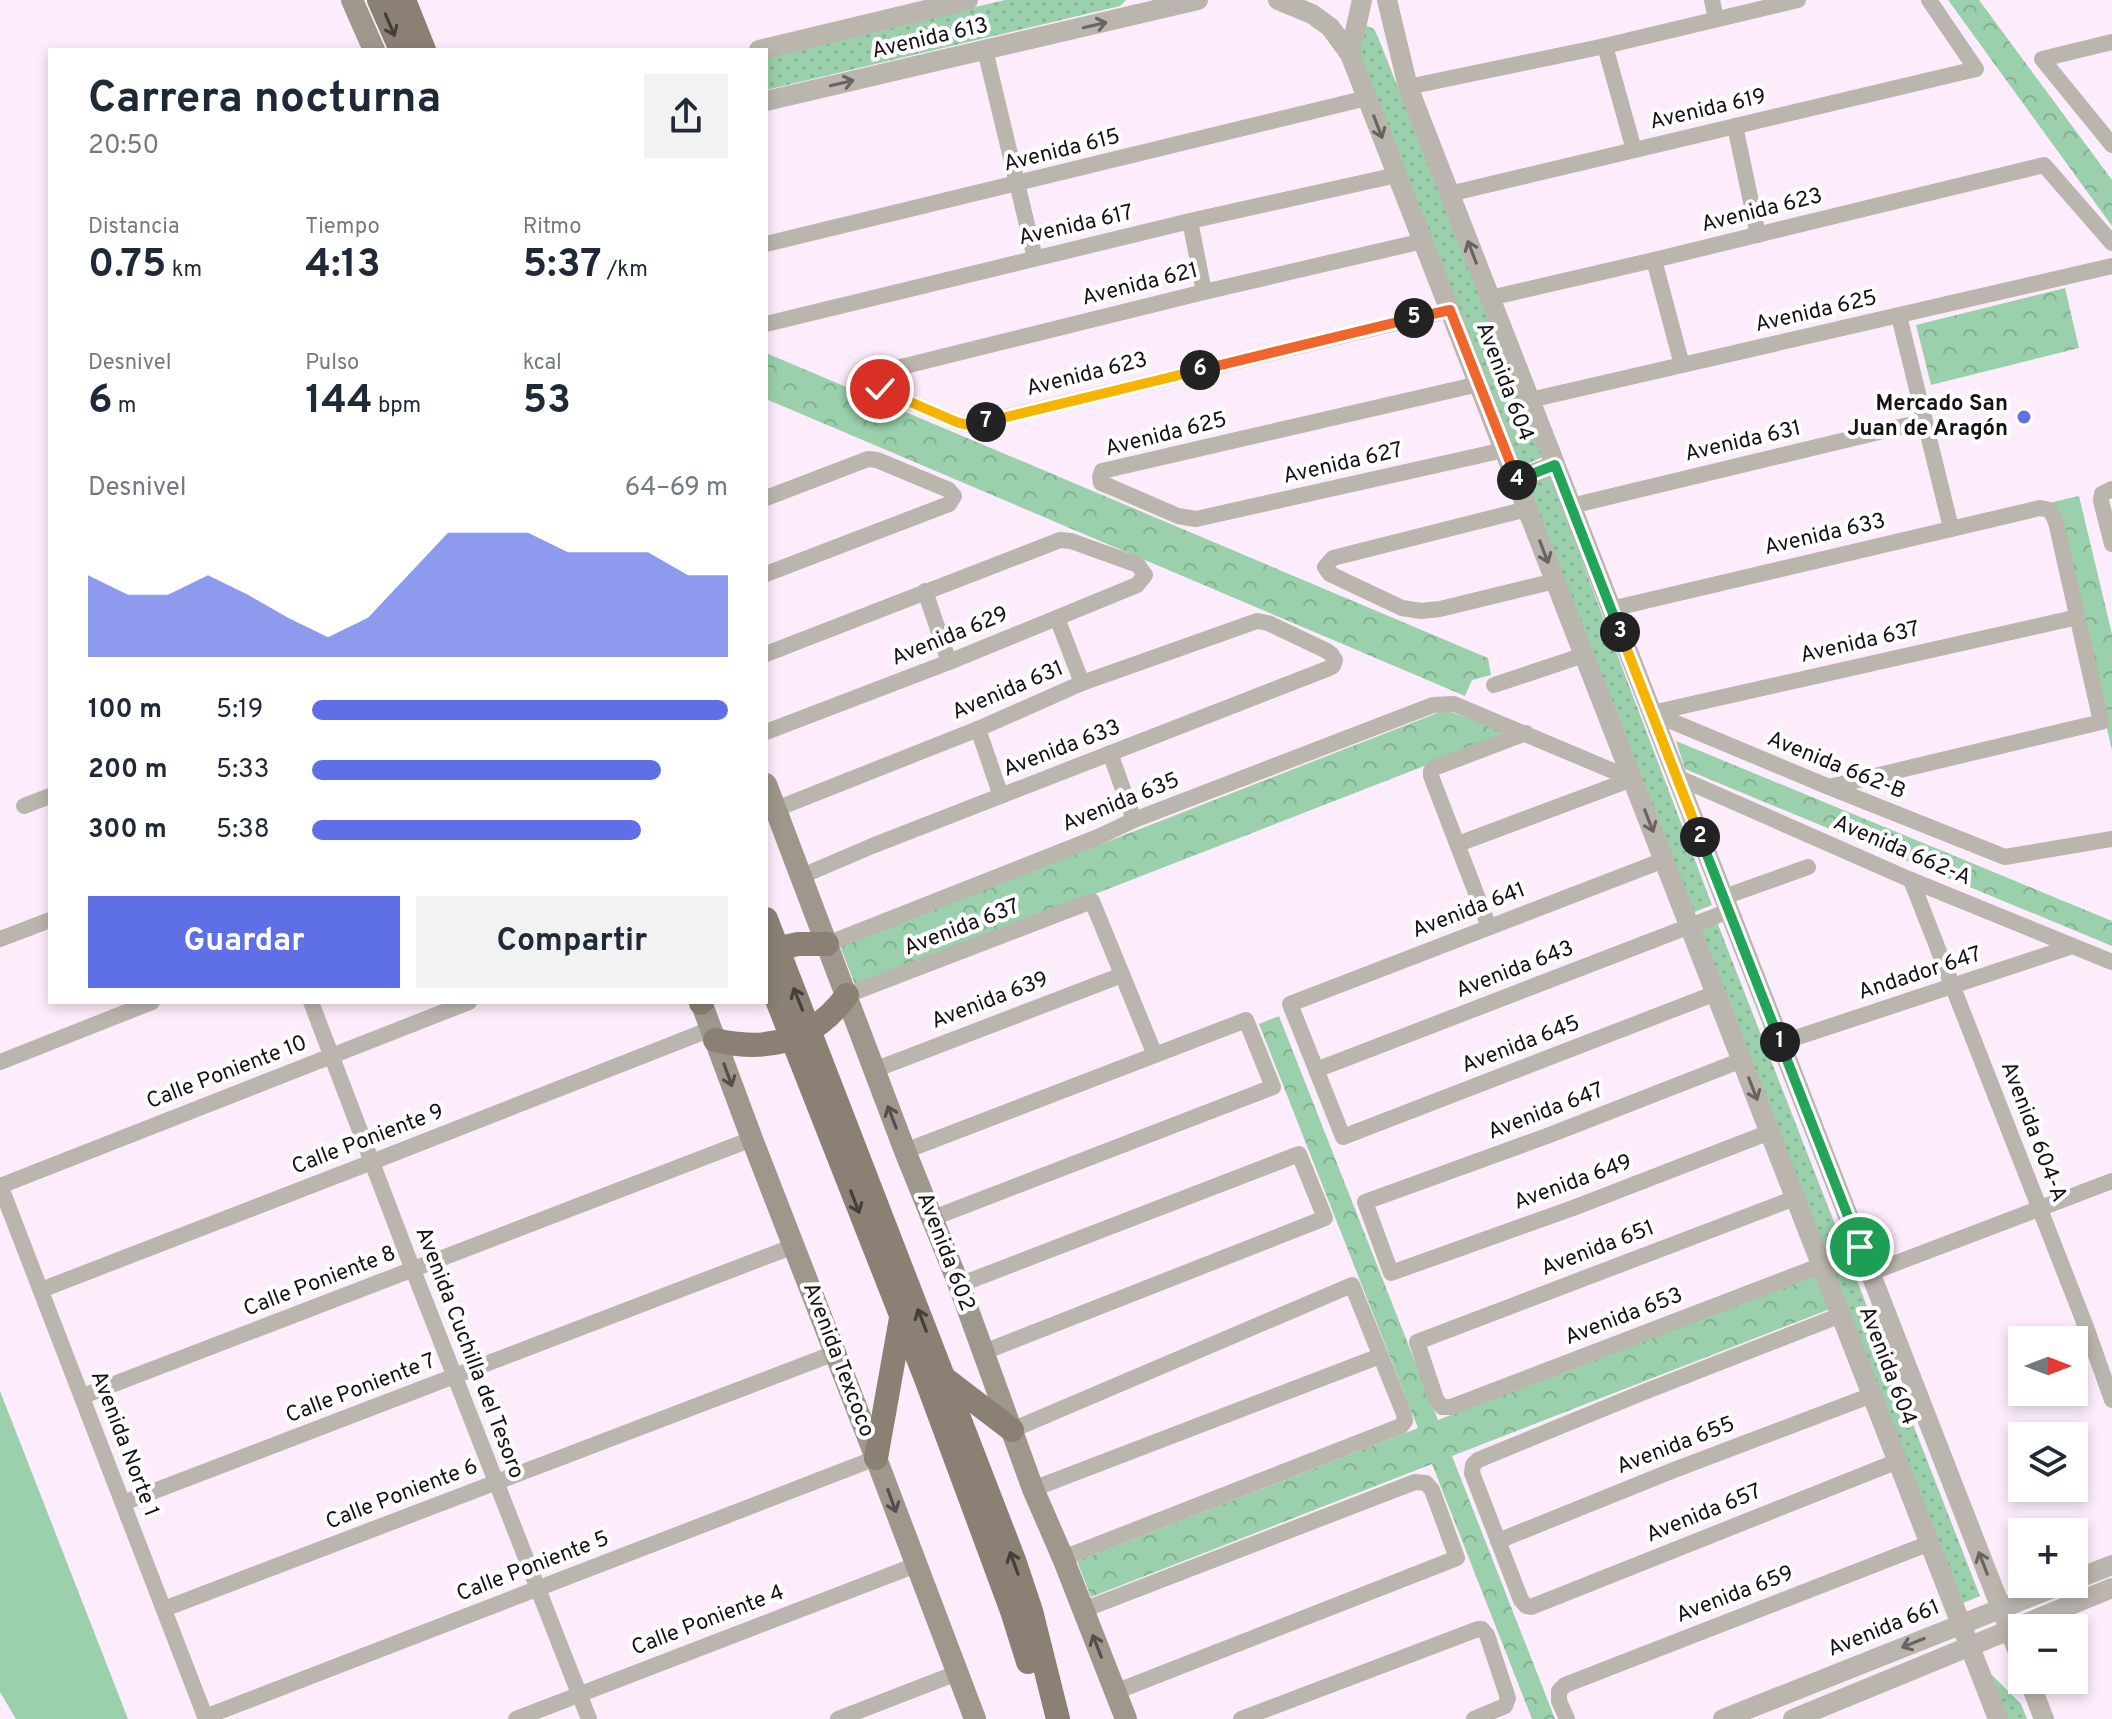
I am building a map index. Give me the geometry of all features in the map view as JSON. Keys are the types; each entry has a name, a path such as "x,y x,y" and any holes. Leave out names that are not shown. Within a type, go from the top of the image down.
{"main road":[{"path":"352,0 373,48"},
{"path":"379,0 400,48"},
{"path":"404,0 423,48"},
{"name":"Avenida 602","path":"768,789 959,1285 1033,1489 1126,1719"},
{"name":"Avenida 602","path":"768,929 801,1034 901,1318 1012,1611 1043,1719"},
{"path":"772,949 798,944 827,944"},
{"name":"Avenida 602","path":"768,976 801,1034 944,1378 1027,1598 1058,1719"},
{"path":"713,1034 754,1046 801,1034 828,1018 847,995"},
{"name":"Avenida Texcoco","path":"702,1004 975,1719"},
{"path":"876,1458 901,1318"},
{"path":"944,1378 1012,1430"}],"street":[{"name":"Avenida 613","path":"767,48 968,0"},
{"name":"Avenida 613","path":"768,101 985,50 1150,6 1198,0"},
{"name":"Avenida 604","path":"1278,0 1321,20 1350,54 1998,1719"},
{"path":"1712,0 1716,19"},
{"path":"1408,87 1605,46 1798,0"},
{"name":"Avenida 619","path":"1449,194 1976,69 1929,0"},
{"name":"Avenida 604","path":"1392,3 1408,87 2008,1626"},
{"path":"1350,54 1360,6 1392,3"},
{"path":"2112,42 2042,59 2112,145"},
{"path":"1605,46 1634,150"},
{"path":"985,50 1035,258"},
{"name":"Avenida 615","path":"768,244 1367,98"},
{"path":"1735,126 1758,235"},
{"name":"Avenida 623","path":"1490,298 2044,165 2112,243"},
{"name":"Avenida 617","path":"768,324 1190,221 1397,175"},
{"path":"1190,221 1204,292"},
{"name":"Avenida 621","path":"967,425 880,389 873,380 875,376 1204,292 1423,241"},
{"path":"1654,260 1682,365"},
{"name":"Avenida 625","path":"1530,400 2112,266"},
{"name":"Avenida 623","path":"967,425 1450,310"},
{"path":"1899,316 1951,528"},
{"name":"Avenida 625","path":"1190,519 1101,483 1102,471 1479,384"},
{"name":"Avenida 631","path":"1571,506 1925,421"},
{"name":"Avenida 627","path":"1190,519 1504,450"},
{"path":"768,497 870,459 949,490 954,496 949,504 768,573"},
{"path":"1516,480 1555,465"},
{"path":"2107,491 2101,501 2112,544"},
{"name":"Avenida 633","path":"1611,609 2040,508 2050,510 2056,522 2078,617"},
{"path":"1527,509 1333,558 1325,567 1330,574 1402,608 1421,611 1555,581"},
{"name":"Avenida 629","path":"768,731 1137,585 1145,575 1138,565 1064,540 925,591"},
{"path":"768,653 925,591 949,662"},
{"path":"1829,787 2101,722 2078,617"},
{"name":"Avenida 637","path":"1652,713 2078,617"},
{"path":"1057,618 1082,683"},
{"name":"Avenida 631","path":"776,809 978,729 1082,683 1260,621 1327,651 1335,660"},
{"path":"1494,685 1584,655"},
{"name":"Avenida 633","path":"802,876 1327,669 1333,666 1335,660"},
{"name":"Avenida 635","path":"827,944 1134,820 1433,705 1454,704 1526,733"},
{"name":"Avenida 662-B","path":"1652,713 2005,857 2112,839"},
{"path":"978,729 1001,796"},
{"path":"1489,927 1431,771 1526,733 1632,779"},
{"path":"1110,753 1134,820"},
{"name":"Avenida 662-A","path":"1677,777 1911,880 2112,962"},
{"path":"1458,844 1632,779"},
{"path":"24,806 48,797"},
{"name":"Avenida 641","path":"1316,1070 1290,1004 1664,860"},
{"name":"Avenida 643","path":"1316,1070 1690,927 1726,904 1808,867"},
{"name":"Avenida 604-A","path":"1911,880 2112,1400"},
{"name":"Avenida 637","path":"847,995 1092,901 1122,975"},
{"path":"0,939 48,921"},
{"name":"Andador 647","path":"1780,1043 2073,946"},
{"path":"1122,975 1155,1055"},
{"name":"Avenida 639","path":"874,1070 1122,975"},
{"name":"Avenida 645","path":"1316,1070 1343,1137 1716,993"},
{"path":"0,1062 147,1004"},
{"name":"Avenida Cuchilla del Tesoro","path":"312,1004 589,1719"},
{"name":"Calle Poniente 10","path":"0,1185 464,1004"},
{"path":"905,1151 1246,1020 1273,1087 933,1218"},
{"name":"Calle Poniente 9","path":"41,1290 713,1034"},
{"name":"Avenida 647","path":"1391,1273 1365,1202 1742,1060"},
{"name":"Avenida 649","path":"1391,1273 1573,1208 1770,1132"},
{"name":"Calle Poniente 8","path":"83,1396 752,1139"},
{"path":"959,1285 1299,1154 1325,1218 984,1352"},
{"path":"1870,1273 2112,1181"},
{"name":"Avenida Norte 1","path":"0,1185 206,1718"},
{"name":"Avenida 651","path":"1442,1407 1436,1399 1417,1342 1795,1198"},
{"name":"Calle Poniente 7","path":"123,1503 794,1246"},
{"name":"Avenida 653","path":"1442,1407 1451,1407 1822,1265"},
{"path":"1012,1430 1352,1285 1404,1414 1405,1421 1401,1426 1063,1558"},
{"path":"1498,1541 1472,1473 1473,1465 1478,1460 1841,1315"},
{"name":"Calle Poniente 6","path":"164,1609 835,1353"},
{"path":"1033,1489 1380,1356"},
{"name":"Avenida 655","path":"1498,1541 1872,1395"},
{"name":"Calle Poniente 5","path":"206,1718 876,1458"},
{"name":"Avenida 657","path":"1498,1541 1521,1600 1526,1606 1535,1606 1898,1461"},
{"path":"1083,1610 1415,1482 1426,1483 1432,1490 1457,1558 1115,1692"},
{"name":"Avenida 659","path":"1567,1719 1559,1701 1559,1691 1565,1685 1930,1543"},
{"name":"Calle Poniente 4","path":"516,1719 916,1565"},
{"path":"2088,1574 2112,1565"},
{"path":"2050,1614 2112,1588"},
{"name":"Avenida 661","path":"1723,1719 2028,1598"},
{"path":"1241,1719 1474,1629 1482,1629 1487,1635 1507,1693 1507,1703 1474,1719"},
{"path":"1793,1719 2008,1632"},
{"path":"838,1719 957,1673"},
{"path":"2034,1694 2044,1719"}],"green space":[{"path":"1005,0 1126,0 1120,6 768,90 768,56"},
{"path":"1948,0 1979,0 2112,180 2112,226"},
{"path":"1363,24 1374,29 1378,37 1543,457 1518,468 1354,41"},
{"path":"2065,288 2079,348 1931,385 1916,325"},
{"path":"768,354 1488,658 1491,675 1472,680 1465,696 768,400"},
{"path":"1549,474 1712,905 1692,913 1524,484"},
{"path":"2079,496 2112,634 2112,750 2053,502"},
{"path":"1445,710 1509,733 856,987 840,946"},
{"path":"1676,741 2112,921 2112,946 1685,769"},
{"path":"1717,922 1980,1596 1963,1603 1699,929"},
{"path":"1279,1016 1438,1420 1817,1273 1830,1309 1452,1456 1555,1719 1532,1719 1432,1464 1091,1597 1077,1561 1418,1428 1259,1024"},
{"path":"0,1391 128,1719 16,1719 0,1692"},
{"path":"1988,1671 2021,1704 2027,1719 2007,1719"}],"place":[{"name":"Mercado San Juan de Aragón","path":"2024,417"}],"route":[{"path":"880,389 959,423 972,425 1450,310 1516,480 1555,465 1860,1247"}]}
